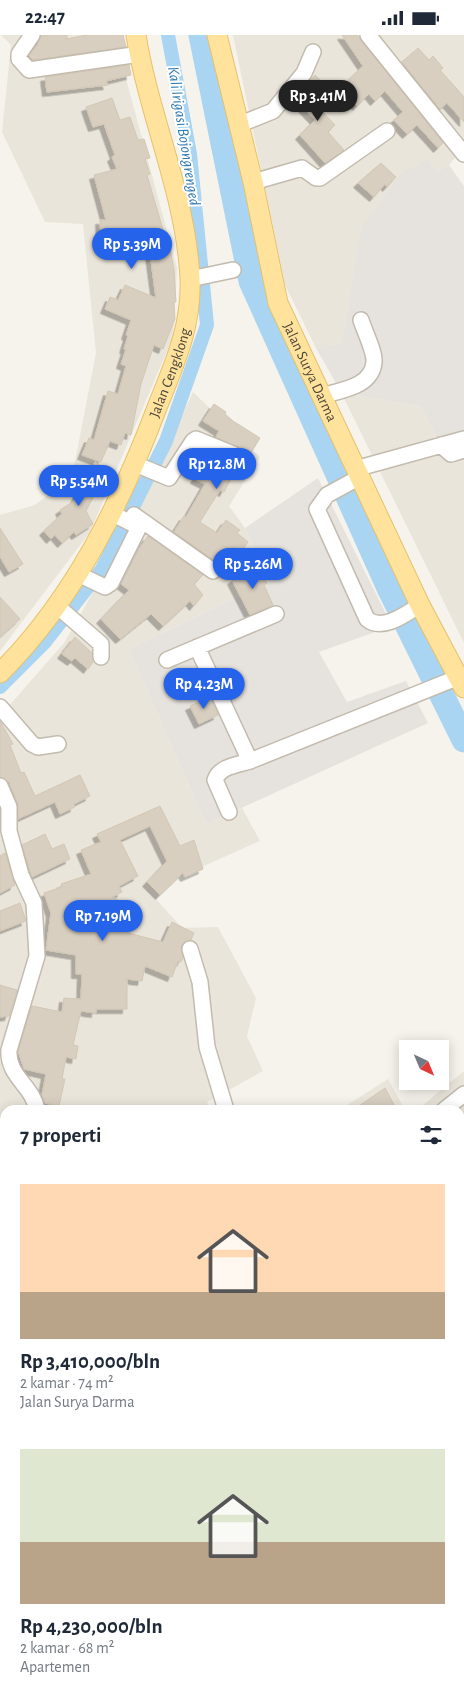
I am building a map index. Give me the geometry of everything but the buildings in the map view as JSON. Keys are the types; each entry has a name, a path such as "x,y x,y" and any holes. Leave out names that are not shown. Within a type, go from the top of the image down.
{"main road":[{"name":"Jalan Cengklong","path":"0,673 58,613 117,510 139,465 186,333 198,277 136,35"},
{"name":"Jalan Surya Darma","path":"218,35 253,182 278,303 322,397 414,609 460,680"}],"street":[{"path":"32,35 19,54 22,64 29,70 140,54"},
{"path":"368,35 464,154"},
{"path":"238,125 273,111 304,73 313,52"},
{"path":"253,182 302,167 320,178 387,131"},
{"path":"198,277 233,270"},
{"path":"322,397 360,384 369,376 374,361 361,320"},
{"path":"139,465 168,478 196,439 233,454"},
{"path":"414,609 381,625 372,624 367,619 317,509 327,495 356,476 441,445 464,439"},
{"path":"441,445 451,454 464,450"},
{"path":"117,510 136,520 213,571"},
{"path":"81,575 105,587 111,583 139,527 136,520"},
{"path":"58,613 89,640"},
{"path":"167,660 276,614"},
{"path":"197,647 250,761"},
{"path":"229,812 216,780 218,774 225,768 250,761 435,687 460,680"},
{"path":"0,707 32,744 38,747 58,743"},
{"path":"0,786 9,807 9,831 21,875 34,903 35,910 37,956 8,1061 30,1093 34,1105"},
{"path":"190,949 200,982 207,1047 224,1105"},
{"path":"0,1027 16,1029"}],"shaded area":[{"path":"1,35 124,35 121,60 177,268 173,337 90,532 0,651 0,515 35,505 72,477 96,353 83,224 45,222 2,132 11,45"},
{"path":"233,35 464,35 464,147 449,165 437,171 429,159 361,228 342,343 316,348 285,285"},
{"path":"429,159 437,171 449,165 464,186 464,453 442,448 421,407 341,392 316,348 342,343 361,228 402,173"},
{"path":"193,392 260,457 229,506 245,528 269,582 129,649 206,824 242,808 260,841 170,881 156,899 182,928 218,927 256,998 247,1036 263,1071 207,1102 208,1105 0,1105 0,716 64,643 132,524"},
{"path":"341,392 421,407 442,448 464,453 464,643"},
{"path":"318,478 392,626 319,652 347,702 406,681 428,723 206,824 129,649 269,582 245,528"},
{"path":"464,1071 464,1105 423,1105 441,1090 449,1090 449,1083"},
{"path":"388,1079 402,1105 347,1105"}],"waterway":[{"name":"Kali Irigasi Bojongrenged","path":"0,687 45,642 102,569 166,441 207,325 190,154 168,35"},
{"path":"201,35 251,281 390,590 464,740"}]}
